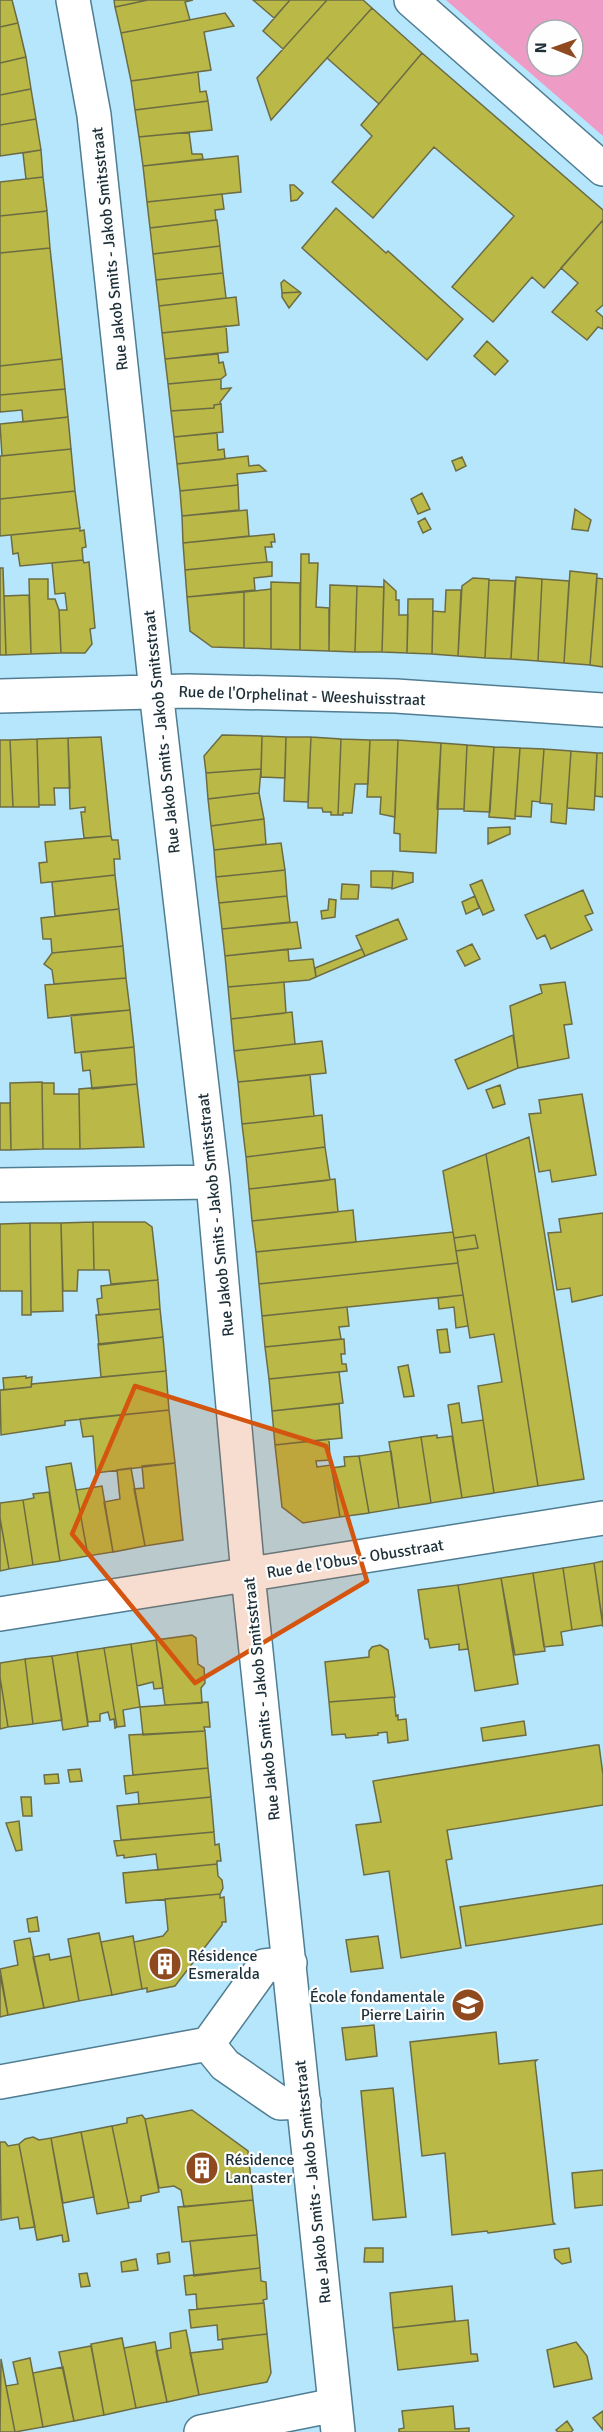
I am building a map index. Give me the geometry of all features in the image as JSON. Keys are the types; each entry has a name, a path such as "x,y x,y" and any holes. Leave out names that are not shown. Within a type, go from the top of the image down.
{"street":[{"name":"Rue Jakob Smits - Jakob Smitsstraat","path":"73,0 94,115 156,691 213,1182 248,1575 337,2419"},
{"path":"411,0 603,169"},
{"name":"Rue de l'Orphelinat - Weeshuisstraat","path":"0,696 156,691 396,696 603,710"},
{"path":"0,1185 213,1182"},
{"name":"Rue de l'Obus - Obusstraat","path":"0,1614 603,1518"},
{"path":"0,2082 208,2044 264,1966 290,1963"},
{"path":"208,2044 225,2066 280,2103 304,2102"},
{"path":"201,2432 337,2419"}],"highlighted area":[{"path":"135,1386 326,1446 367,1581 195,1683 72,1534"}],"shaded area":[{"path":"446,0 603,0 603,136 536,78 585,78 585,18 525,18 525,68"}],"building":[{"path":"0,0 12,0 18,23 0,27"},
{"path":"114,0 148,0 115,7"},
{"path":"148,0 193,0 185,2 190,20 121,33 115,7"},
{"path":"253,0 290,0 274,18"},
{"path":"290,0 327,0 283,49 263,31"},
{"path":"327,0 363,0 372,8 271,120 257,78"},
{"path":"372,8 422,53 379,104 327,58"},
{"path":"225,13 234,26 204,32 211,70 131,81 121,33"},
{"path":"18,23 26,57 0,63 0,27"},
{"path":"422,53 603,210 603,220 544,288 532,277 493,322 452,287 514,216 434,147 373,218 332,182 372,136 361,125"},
{"path":"26,57 31,89 0,95 0,63"},
{"path":"198,72 200,92 206,91 208,101 135,110 131,81"},
{"path":"31,89 36,119 0,125 0,95"},
{"path":"208,101 212,130 139,137 135,110"},
{"path":"36,119 41,150 0,156 0,125"},
{"path":"189,132 192,154 202,154 203,159 143,166 139,137"},
{"path":"41,150 43,177 26,179 23,153"},
{"path":"238,156 241,192 147,202 143,166"},
{"path":"43,177 47,211 0,216 0,182"},
{"path":"290,185 294,185 303,193 297,200 291,201"},
{"path":"222,194 224,209 215,210 216,220 150,228 147,202"},
{"path":"336,208 386,253 388,251 463,319 427,360 302,248"},
{"path":"47,211 50,248 0,253 0,216"},
{"path":"217,220 220,246 153,254 150,228"},
{"path":"603,220 603,305 596,311 603,317 603,329 598,327 587,340 552,312 578,283 561,268"},
{"path":"220,246 223,273 156,280 153,254"},
{"path":"50,248 62,359 0,366 0,253"},
{"path":"223,273 226,298 159,306 156,280"},
{"path":"284,280 300,292 282,293 281,283"},
{"path":"282,293 301,293 289,308"},
{"path":"236,297 239,325 162,333 159,306"},
{"path":"226,326 228,352 165,359 162,333"},
{"path":"487,341 508,361 495,375 474,356"},
{"path":"218,354 219,363 223,362 226,375 221,379 168,384 165,359"},
{"path":"62,359 65,389 0,395 0,366"},
{"path":"221,379 221,389 231,388 220,402 221,404 214,405 214,408 171,411 168,384"},
{"path":"65,389 68,417 23,422 22,410 0,412 0,395"},
{"path":"221,404 223,432 174,437 171,411 214,408 214,405"},
{"path":"68,417 71,449 2,456 0,424"},
{"path":"217,433 218,450 224,449 225,459 177,464 174,437"},
{"path":"71,449 75,491 0,499 0,456"},
{"path":"248,456 249,466 259,465 266,471 237,474 238,485 180,491 177,464"},
{"path":"462,457 466,466 456,471 452,461"},
{"path":"238,485 239,510 182,516 180,491"},
{"path":"75,491 80,528 0,536 0,499"},
{"path":"422,493 430,509 418,514 411,499"},
{"path":"575,509 591,520 588,531 572,529"},
{"path":"247,510 249,536 183,543 182,516"},
{"path":"425,518 431,529 423,533 418,522"},
{"path":"80,528 80,531 84,530 86,547 82,548 83,560 20,566 18,553 13,554 11,535"},
{"path":"274,534 275,542 271,542 272,547 265,547 267,562 185,570 183,543"},
{"path":"301,554 309,554 309,563 318,563 316,607 329,608 329,651 300,650"},
{"path":"83,560 84,563 89,562 95,628 90,629 92,644 85,653 61,653 59,610 67,610 65,593 55,594 52,563"},
{"path":"272,562 272,576 254,578 255,590 187,597 185,570"},
{"path":"0,568 3,568 6,655 0,655"},
{"path":"570,571 597,574 590,665 564,663"},
{"path":"516,577 542,579 538,661 511,659"},
{"path":"473,578 489,579 485,658 458,656 462,586"},
{"path":"597,578 603,579 603,667 590,665"},
{"path":"29,579 48,579 48,599 55,599 59,610 61,653 31,654"},
{"path":"542,579 569,581 564,663 538,661"},
{"path":"384,580 396,591 396,600 399,600 399,615 408,615 407,653 382,652"},
{"path":"489,580 515,581 511,659 485,658"},
{"path":"271,582 300,583 300,650 271,649"},
{"path":"330,585 357,586 355,652 329,651"},
{"path":"357,586 384,587 382,652 355,652"},
{"path":"271,589 271,649 244,648 244,592"},
{"path":"446,590 461,590 458,656 432,654 433,611 445,612"},
{"path":"244,592 244,648 212,647 190,631 187,597"},
{"path":"29,595 31,654 6,655 4,596"},
{"path":"408,599 433,599 432,654 407,653"},
{"path":"222,735 262,736 261,769 206,773 204,756"},
{"path":"262,736 286,737 285,778 261,777"},
{"path":"101,737 111,836 84,838 81,812 85,812 85,807 70,809 68,738"},
{"path":"286,737 311,737 308,802 284,801"},
{"path":"311,737 341,739 338,815 323,812 322,808 308,808"},
{"path":"68,738 70,788 54,788 55,805 39,805 37,739"},
{"path":"37,739 39,807 13,807 10,740"},
{"path":"341,739 370,740 368,784 355,784 352,813 338,815"},
{"path":"0,740 10,740 13,807 0,807"},
{"path":"370,740 398,740 395,817 380,814 381,797 367,797"},
{"path":"398,740 441,743 436,853 400,851 400,834 394,833"},
{"path":"441,743 467,745 464,809 437,809"},
{"path":"467,745 494,747 490,812 464,811"},
{"path":"494,747 520,748 515,819 489,817"},
{"path":"520,748 544,749 540,802 532,801 531,817 515,816"},
{"path":"544,749 571,751 566,824 551,822 552,804 540,803"},
{"path":"571,751 597,753 594,810 567,808"},
{"path":"597,753 603,753 603,797 595,796"},
{"path":"261,769 259,793 208,799 206,773"},
{"path":"259,793 264,819 211,826 208,799"},
{"path":"264,819 266,844 214,850 211,826"},
{"path":"510,827 510,834 488,844 488,828"},
{"path":"111,836 112,840 118,840 120,859 114,859 115,875 41,883 39,863 47,862 45,842"},
{"path":"281,843 285,870 216,877 214,850"},
{"path":"285,870 287,896 219,903 216,877"},
{"path":"371,871 393,871 392,888 371,887"},
{"path":"393,871 413,873 413,882 392,889"},
{"path":"115,875 119,909 55,916 52,882"},
{"path":"482,880 494,910 483,915 470,885"},
{"path":"342,884 359,885 358,899 341,899"},
{"path":"583,890 593,913 585,916 592,930 551,949 545,935 537,939 525,915"},
{"path":"287,896 290,922 222,929 219,903"},
{"path":"475,896 479,908 466,914 462,902"},
{"path":"329,899 336,900 335,917 322,919 321,911 328,910"},
{"path":"119,909 123,946 52,953 51,939 43,939 41,918"},
{"path":"398,919 407,939 365,956 356,936"},
{"path":"297,922 301,948 225,956 222,929"},
{"path":"472,944 480,959 465,966 457,951"},
{"path":"123,946 126,978 54,984 52,970 44,964 52,953"},
{"path":"288,949 289,961 313,959 316,977 309,980 228,987 225,956"},
{"path":"362,949 365,956 316,977 315,968"},
{"path":"126,978 130,1010 48,1018 45,985"},
{"path":"284,982 286,1013 231,1019 228,987"},
{"path":"565,982 572,1024 564,1025 569,1058 518,1068 510,1006 542,993 540,985"},
{"path":"130,1010 134,1047 75,1053 71,1015"},
{"path":"292,1012 295,1044 234,1051 231,1019"},
{"path":"513,1035 518,1068 468,1089 455,1060"},
{"path":"322,1041 326,1073 238,1082 234,1051"},
{"path":"134,1047 137,1084 92,1089 90,1070 83,1071 81,1052"},
{"path":"310,1075 314,1116 242,1124 238,1082"},
{"path":"42,1082 43,1149 11,1150 10,1083"},
{"path":"42,1083 54,1083 54,1094 79,1094 80,1149 43,1149"},
{"path":"137,1084 144,1147 80,1149 79,1089"},
{"path":"500,1085 505,1104 493,1108 486,1090"},
{"path":"582,1094 596,1175 552,1182 550,1170 539,1172 529,1114 541,1113 539,1100"},
{"path":"0,1103 10,1103 11,1150 0,1150"},
{"path":"322,1115 325,1147 246,1157 242,1124"},
{"path":"529,1137 584,1479 538,1486 486,1154"},
{"path":"325,1147 330,1180 249,1189 246,1157"},
{"path":"486,1154 538,1486 494,1493 478,1386 502,1382 494,1334 470,1338 456,1251 478,1248 475,1235 454,1238 443,1171"},
{"path":"335,1179 338,1212 252,1221 249,1189"},
{"path":"353,1210 356,1242 256,1252 252,1221"},
{"path":"603,1213 603,1295 572,1302 570,1288 557,1290 548,1233 561,1232 559,1219"},
{"path":"93,1222 94,1270 78,1270 77,1291 63,1291 61,1223"},
{"path":"93,1222 145,1222 152,1227 158,1280 111,1284 109,1270 94,1270"},
{"path":"30,1223 31,1315 22,1315 22,1291 0,1291 0,1224"},
{"path":"30,1223 61,1223 63,1311 31,1312"},
{"path":"453,1232 458,1263 259,1284 256,1252"},
{"path":"475,1235 478,1248 456,1251 454,1238"},
{"path":"458,1263 463,1295 262,1316 259,1284"},
{"path":"158,1280 160,1309 99,1315 97,1299 102,1298 101,1286"},
{"path":"463,1295 468,1326 456,1328 454,1307 439,1309 438,1298"},
{"path":"347,1307 349,1326 339,1327 341,1339 265,1347 262,1316"},
{"path":"160,1309 163,1337 99,1345 96,1315"},
{"path":"447,1329 450,1352 440,1353 437,1330"},
{"path":"163,1337 166,1371 101,1377 98,1344"},
{"path":"344,1339 345,1354 341,1354 342,1364 346,1364 347,1371 269,1379 265,1347"},
{"path":"408,1365 414,1396 404,1397 398,1367"},
{"path":"166,1371 169,1410 65,1421 65,1425 1,1435 0,1390 31,1387 32,1384"},
{"path":"339,1372 343,1403 272,1411 269,1379"},
{"path":"26,1376 26,1378 32,1377 31,1387 4,1390 3,1378"},
{"path":"459,1403 462,1423 483,1420 494,1493 462,1498 448,1405"},
{"path":"339,1404 342,1438 275,1445 272,1411"},
{"path":"169,1410 175,1463 96,1473 93,1436 83,1437 80,1419"},
{"path":"437,1435 437,1438 452,1436 462,1498 431,1503 421,1437"},
{"path":"421,1437 431,1503 399,1508 389,1442"},
{"path":"329,1439 330,1460 316,1461 317,1467 331,1465 340,1517 303,1523 282,1507 275,1445"},
{"path":"391,1451 399,1508 369,1513 359,1456"},
{"path":"359,1456 369,1513 340,1517 332,1468 345,1466 344,1457"},
{"path":"71,1463 88,1556 60,1561 46,1467"},
{"path":"175,1463 183,1540 145,1546 134,1489 144,1488 142,1466"},
{"path":"131,1468 145,1546 113,1552 104,1502 120,1499 117,1470"},
{"path":"102,1486 113,1552 88,1556 76,1490"},
{"path":"49,1492 60,1561 33,1565 23,1500 34,1498 33,1494"},
{"path":"23,1500 33,1565 9,1569 0,1518 0,1503"},
{"path":"0,1518 9,1569 0,1571"},
{"path":"603,1561 603,1627 594,1563"},
{"path":"594,1563 603,1625 572,1630 563,1568"},
{"path":"563,1568 572,1630 561,1632 563,1645 544,1647 533,1573"},
{"path":"533,1573 545,1651 515,1655 501,1578"},
{"path":"501,1578 518,1684 475,1691 458,1585"},
{"path":"458,1585 468,1649 459,1650 459,1644 430,1648 428,1639 425,1639 418,1590"},
{"path":"192,1635 196,1638 198,1664 204,1668 205,1683 201,1688 202,1703 165,1705 156,1640"},
{"path":"156,1640 163,1688 154,1689 153,1682 137,1686 131,1644"},
{"path":"131,1644 140,1707 123,1710 125,1726 117,1727 104,1648"},
{"path":"380,1645 388,1650 395,1697 329,1702 325,1662 369,1657 372,1647"},
{"path":"104,1648 117,1727 115,1728 114,1719 110,1720 108,1712 100,1714 100,1721 88,1722 77,1652"},
{"path":"77,1652 88,1726 63,1730 52,1656"},
{"path":"52,1656 62,1720 33,1724 25,1659"},
{"path":"25,1659 33,1724 8,1727 0,1663"},
{"path":"0,1677 8,1727 0,1729"},
{"path":"394,1697 398,1720 406,1719 408,1740 388,1743 387,1732 346,1738 345,1734 332,1735 329,1702"},
{"path":"208,1702 210,1727 204,1727 205,1731 143,1735 140,1707"},
{"path":"524,1721 526,1735 483,1741 481,1728"},
{"path":"205,1731 208,1768 133,1775 129,1735"},
{"path":"599,1745 603,1775 603,1805 447,1830 452,1859 446,1860 461,1948 401,1958 389,1871 364,1875 356,1825 381,1822 373,1781"},
{"path":"208,1768 211,1797 139,1804 138,1792 126,1794 124,1776"},
{"path":"80,1769 82,1781 70,1782 68,1770"},
{"path":"58,1774 59,1783 45,1784 44,1775"},
{"path":"21,1797 31,1797 32,1816 23,1816"},
{"path":"211,1797 214,1832 121,1840 117,1806"},
{"path":"19,1821 22,1850 16,1851 6,1823"},
{"path":"214,1832 215,1845 219,1844 221,1861 217,1861 217,1864 158,1870 156,1854 124,1858 124,1855 117,1856 114,1841"},
{"path":"217,1864 218,1876 222,1880 223,1888 220,1894 126,1903 123,1873"},
{"path":"603,1885 603,1924 466,1946 460,1907"},
{"name":"Résidence Esmeralda","path":"220,1894 220,1898 224,1897 226,1922 222,1922 175,1986 147,1992 147,1988 142,1989 134,1942 163,1936 168,1930 165,1899"},
{"path":"37,1917 39,1931 29,1932 27,1919"},
{"path":"99,1933 112,1995 79,2001 68,1939"},
{"path":"133,1936 142,1989 112,1995 101,1942"},
{"path":"378,1936 383,1968 351,1972 346,1940"},
{"path":"30,1938 44,2008 8,2015 0,1969 18,1965 14,1941"},
{"path":"49,1954 50,1960 71,1956 79,2001 44,2008 33,1957"},
{"path":"0,1975 8,2015 0,2017"},
{"path":"374,2025 377,2056 346,2060 342,2028"},
{"path":"496,2032 499,2064 537,2060 535,2062 555,2224 488,2233 487,2231 452,2235 445,2153 422,2156 410,2042"},
{"path":"393,2088 406,2217 373,2220 361,2091"},
{"name":"Résidence Lancaster","path":"192,2110 248,2151 253,2200 184,2207 181,2190 174,2186 159,2188 145,2119"},
{"path":"142,2115 145,2119 159,2192 141,2196 141,2201 128,2203 112,2126 127,2123 127,2118"},
{"path":"112,2126 129,2208 97,2214 81,2132"},
{"path":"81,2132 94,2197 63,2203 51,2138"},
{"path":"33,2137 39,2140 51,2138 69,2241 63,2242 62,2235 37,2240 19,2144"},
{"path":"0,2142 5,2142 8,2146 19,2144 35,2227 20,2229 18,2217 1,2220"},
{"path":"603,2170 603,2205 575,2208 572,2173"},
{"path":"253,2200 257,2235 182,2242 178,2207"},
{"path":"257,2235 260,2268 194,2276 190,2241"},
{"path":"365,2248 383,2248 383,2262 364,2262"},
{"path":"569,2248 571,2262 562,2264 555,2258 554,2250"},
{"path":"169,2252 170,2262 158,2264 157,2254"},
{"path":"136,2259 138,2270 122,2272 121,2262"},
{"path":"260,2268 261,2281 266,2282 267,2299 263,2300 264,2303 197,2309 196,2294 186,2295 184,2276"},
{"path":"87,2273 90,2286 81,2287 79,2274"},
{"path":"452,2286 455,2321 393,2328 390,2293"},
{"path":"264,2303 267,2334 218,2340 217,2325 191,2328 189,2310"},
{"path":"468,2320 471,2354 477,2354 478,2361 398,2370 393,2328"},
{"path":"186,2330 199,2395 167,2402 156,2351 171,2348 170,2333"},
{"path":"267,2334 271,2373 267,2382 199,2395 190,2353 223,2349 222,2339"},
{"path":"122,2338 136,2408 104,2415 91,2344"},
{"path":"155,2342 167,2402 136,2408 124,2348"},
{"path":"576,2342 587,2356 592,2379 554,2387 547,2350"},
{"path":"91,2346 104,2415 74,2421 59,2352"},
{"path":"30,2358 43,2427 15,2432 6,2386 18,2384 13,2362"},
{"path":"1,2359 6,2386 15,2432 0,2432"},
{"path":"63,2367 74,2421 43,2427 33,2373"},
{"path":"453,2406 455,2429 469,2428 469,2432 399,2432 399,2429 404,2428 402,2411"},
{"path":"603,2411 603,2430 593,2418"},
{"path":"567,2421 573,2430 571,2432 556,2430"}],"place":[{"name":"Résidence Esmeralda","path":"165,1964"},
{"name":"École fondamentale Pierre Lairin","path":"468,2005"},
{"name":"Résidence Lancaster","path":"202,2168"}]}
